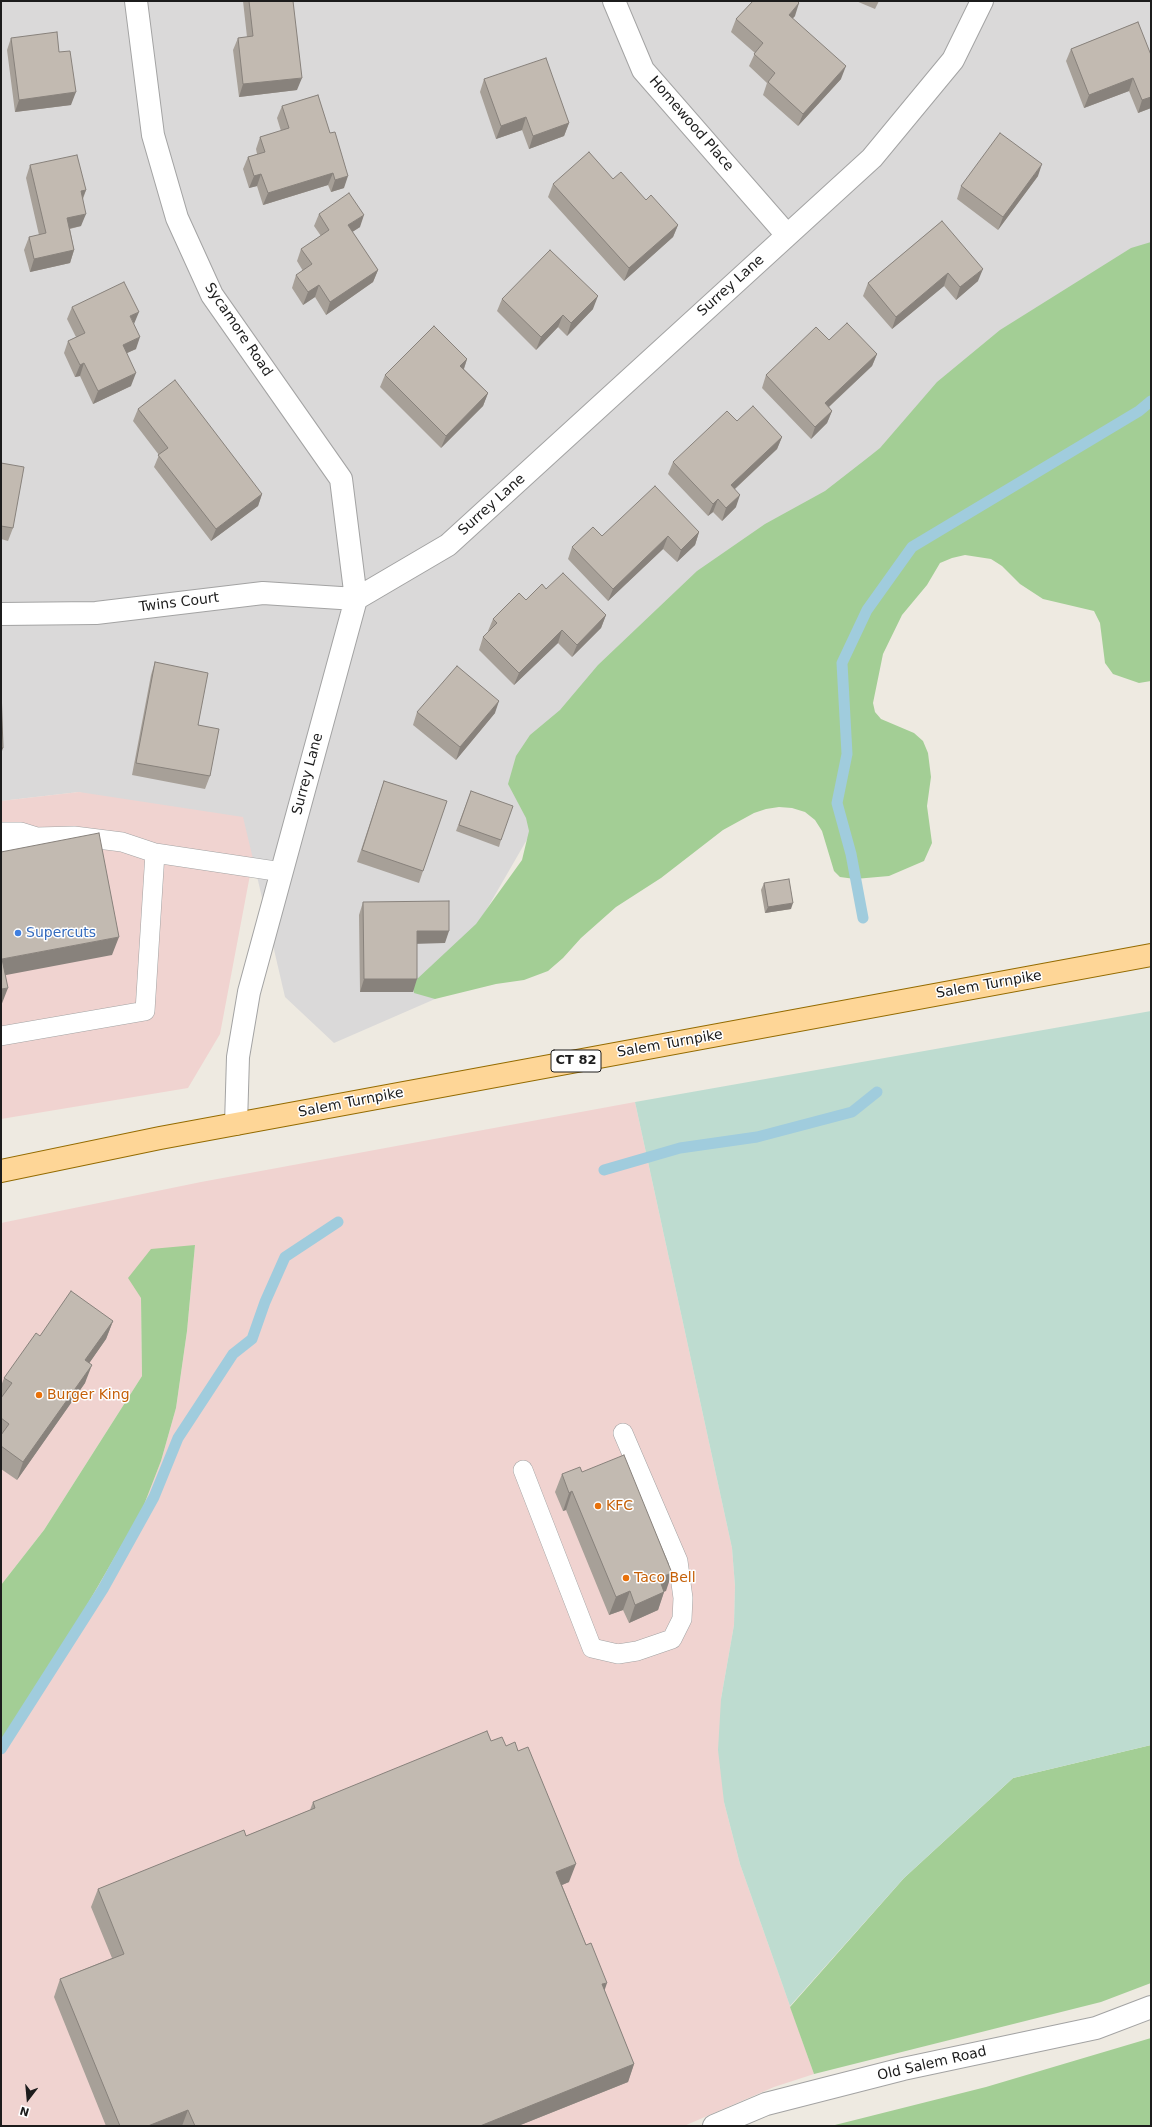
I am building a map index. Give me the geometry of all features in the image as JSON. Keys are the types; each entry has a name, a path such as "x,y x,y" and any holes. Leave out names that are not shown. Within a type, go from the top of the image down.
{"main road":[{"name":"Salem Turnpike","path":"1,1171 160,1138 1151,955"}],"street":[{"name":"Sycamore Road","path":"136,1 153,135 177,218 212,296 341,479 356,598"},
{"name":"Homewood Place","path":"614,1 644,70 787,235"},
{"name":"Surrey Lane","path":"236,1124 238,1057 249,992 356,598 448,545 872,158 953,60 982,1"},
{"name":"Twins Court","path":"1,614 96,612 263,593 356,598"},
{"name":"Old Salem Road","path":"714,2126 766,2104 903,2069 1096,2028 1151,2007"}],"lane":[{"path":"1,832 21,832 37,836 74,836 95,838 122,842 155,853 282,872"},
{"path":"1,850 37,836"},
{"path":"1,1036 146,1011 155,853"},
{"path":"523,1470 592,1648 618,1654 638,1651 672,1639 682,1619 684,1598 678,1561 623,1433"}],"shaded area":[{"path":"1,1 1151,1 1151,303 608,699 435,999 334,1043 285,997 253,859 79,792 1,801"},
{"path":"79,792 243,817 253,859 220,1034 188,1088 1,1119 1,801"},
{"path":"635,1102 732,1548 735,1586 734,1625 721,1699 724,1802 740,1864 814,2074 774,2087 684,2126 1,2126 1,1754 142,1510 161,1461 176,1408 187,1331 195,1245 141,1298 142,1376 44,1530 1,1585 1,1223 201,1182"}],"green space":[{"path":"1151,242 1151,681 1139,683 1113,674 1105,663 1100,623 1094,611 1043,599 1020,584 1002,566 991,559 965,555 940,563 927,585 902,615 883,654 873,703 875,712 881,719 914,733 923,741 928,753 931,777 927,806 932,843 924,861 889,876 855,879 840,877 834,871 822,831 815,820 805,812 792,808 779,807 766,809 754,813 723,830 661,878 616,907 581,938 563,958 548,971 524,980 496,984 435,999 414,993 413,987 416,980 476,924 522,860 529,831 526,818 508,784 516,756 530,735 560,710 598,665 697,571 765,524 825,491 880,448 937,382 1000,330 1131,248"},
{"path":"1151,1011 1151,1745 1013,1778 904,1878 790,2006 740,1864 724,1802 718,1750 721,1699 734,1625 735,1586 732,1548 635,1102"},
{"path":"195,1245 187,1331 176,1408 161,1461 142,1510 1,1754 1,1585 44,1530 142,1376 141,1298 128,1278 151,1249"},
{"path":"1151,1745 1151,1983 1101,2002 814,2074 790,2007 904,1878 1013,1778"},
{"path":"1151,2038 1151,2126 831,2126 986,2087"}],"building":[{"path":"249,1 293,1 302,78 243,84 238,38 253,36"},
{"path":"753,1 797,1 799,3 789,15 846,66 803,114 768,82 775,73 754,54 763,43 736,19"},
{"path":"1138,22 1151,55 1151,97 1142,100 1133,78 1089,95 1071,49"},
{"path":"57,32 59,52 70,51 76,92 19,100 11,38"},
{"path":"546,58 569,123 533,136 526,117 501,126 484,79"},
{"path":"318,95 330,133 335,132 348,176 335,180 333,173 268,193 261,174 254,176 248,157 265,152 260,137 289,128 282,106"},
{"path":"1000,133 1042,164 1003,217 961,186"},
{"path":"589,152 613,179 621,172 646,200 651,195 678,225 629,268 553,184"},
{"path":"77,155 86,190 81,191 86,214 67,218 74,250 34,259 29,237 46,233 30,165"},
{"path":"349,193 364,215 348,225 378,270 330,302 319,285 308,292 296,275 312,264 301,249 329,230 319,214"},
{"path":"942,221 983,269 960,287 948,273 896,317 868,283"},
{"path":"550,250 598,296 571,323 563,315 541,337 502,299"},
{"path":"124,282 139,312 130,316 140,337 123,345 136,373 98,391 84,363 80,365 68,341 85,333 72,307"},
{"path":"847,323 877,354 825,403 832,411 815,427 766,375 816,327 829,340"},
{"path":"434,326 467,359 460,366 488,393 446,436 385,375"},
{"path":"175,380 262,494 216,529 158,455 168,448 138,409"},
{"path":"753,406 782,437 731,485 740,495 726,508 718,499 713,504 673,462 727,411 737,421"},
{"path":"1,463 24,467 13,528 1,526"},
{"path":"655,486 699,532 681,550 668,536 613,589 572,547 593,527 602,536"},
{"path":"563,573 606,615 577,645 562,630 519,673 483,637 497,623 493,619 519,593 526,600 542,584 546,589"},
{"path":"155,662 208,673 198,725 219,729 210,776 136,763"},
{"path":"457,666 499,701 460,747 417,712"},
{"path":"1,688 3,748 1,748"},
{"path":"384,781 447,801 423,871 362,850"},
{"path":"471,791 513,806 501,840 459,825"},
{"path":"99,833 119,937 2,959 8,988 1,989 1,852"},
{"path":"789,879 793,903 768,907 764,883"},
{"path":"449,901 449,931 417,931 417,979 364,979 363,902"},
{"name":"Burger King","path":"71,1291 113,1321 85,1360 92,1365 23,1462 1,1446 1,1435 9,1424 1,1418 1,1398 12,1383 4,1378 36,1333 40,1336"},
{"path":"624,1455 672,1573 659,1578 664,1592 635,1605 630,1591 616,1597 572,1491 569,1493 562,1474 580,1467 582,1472"},
{"path":"487,1731 491,1741 502,1737 506,1746 515,1742 518,1751 528,1747 576,1864 556,1872 586,1945 591,1943 607,1983 602,1984 634,2064 480,2126 195,2126 188,2110 148,2126 120,2126 60,1979 124,1954 98,1889 244,1830 246,1836 315,1808 313,1802"}],"waterway":[{"path":"863,918 851,854 837,803 847,754 842,663 867,610 912,547 1139,411 1151,401"},
{"path":"604,1170 680,1148 757,1137 852,1112 877,1092"},
{"path":"1,1749 103,1589 154,1497 178,1438 233,1354 252,1339 265,1302 285,1257 338,1222"}],"place":[{"name":"Supercuts","path":"18,933"},
{"name":"Burger King","path":"39,1395"},
{"name":"KFC","path":"598,1506"},
{"name":"Taco Bell","path":"626,1578"}]}
